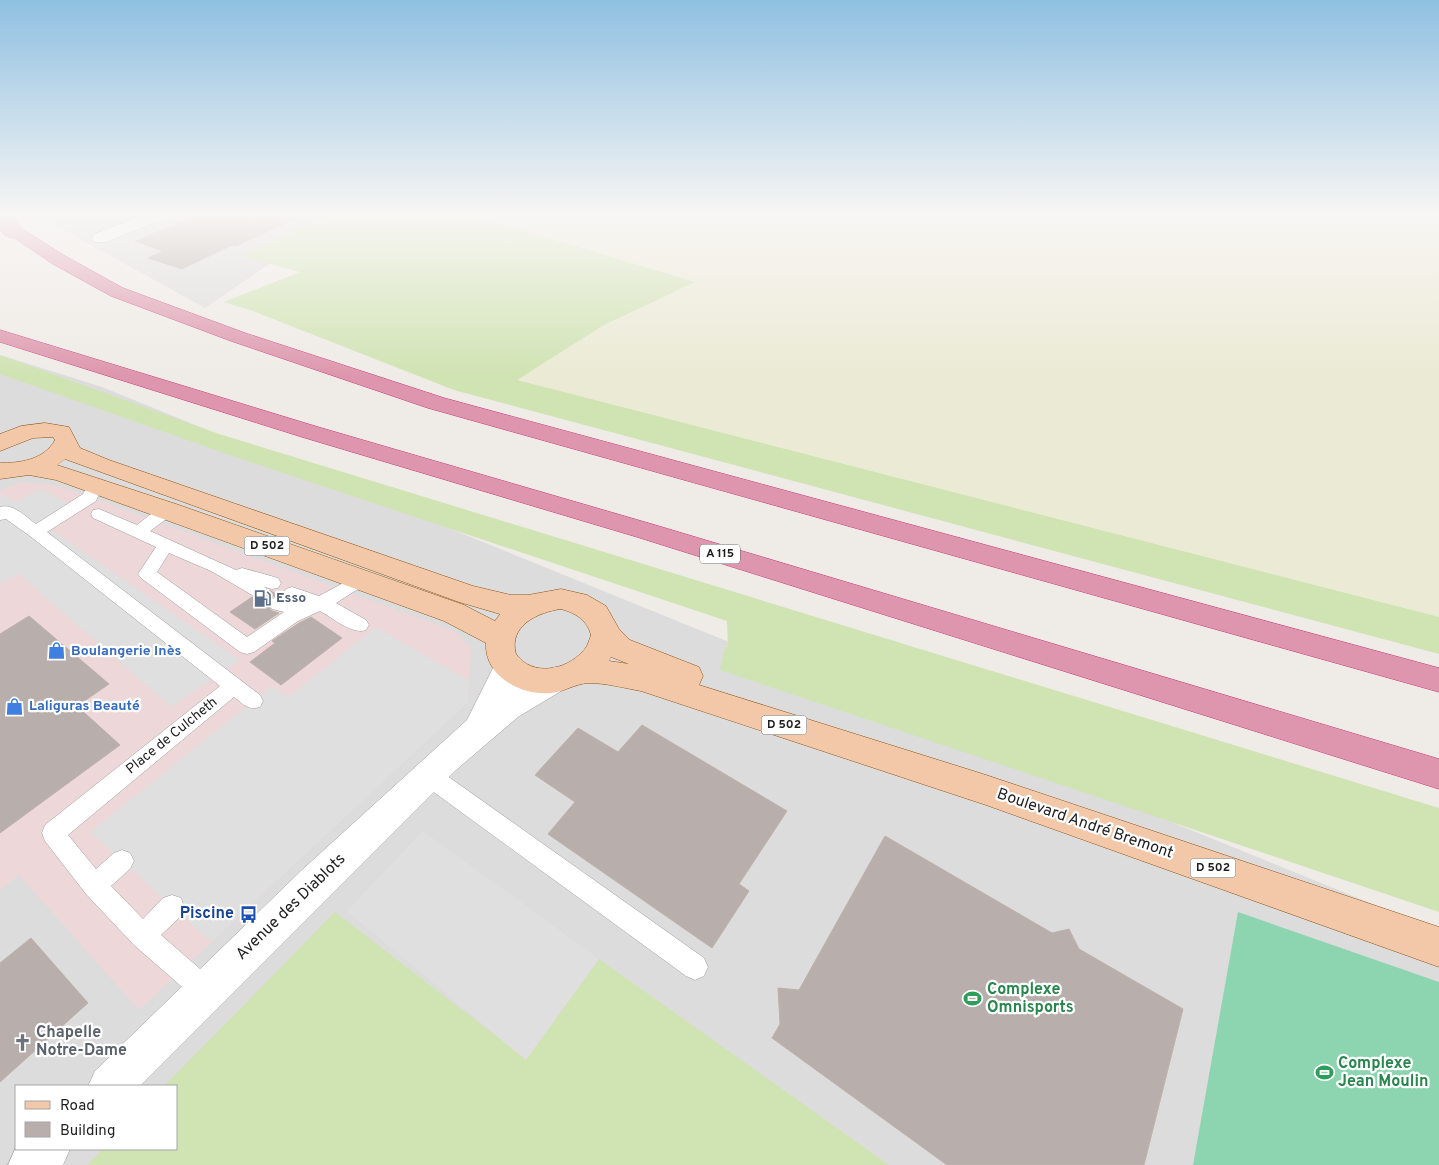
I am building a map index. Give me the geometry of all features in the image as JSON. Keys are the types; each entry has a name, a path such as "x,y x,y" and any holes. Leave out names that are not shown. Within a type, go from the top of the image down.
{"highway":[{"path":"74,268 116,292 238,337 436,404 1439,680"},
{"name":"A 115","path":"0,336 310,432 646,531 1439,774"}],"main road":[{"path":"5,437 36,430 54,430 65,435 65,445 49,460 12,472"},
{"name":"D 502","path":"65,445 72,454 86,460 469,595 511,606 529,606"},
{"name":"D 502","path":"12,472 60,473 454,613 500,636"},
{"path":"553,600 577,601 590,608 600,617 606,635 600,652 591,663 567,675 533,680 520,675 509,667 502,658 499,648 500,636 506,625 515,615 529,606 553,600"},
{"name":"Boulevard André Bremont","path":"606,635 620,648 654,663 986,790"},
{"name":"Boulevard André Bremont","path":"567,675 607,672 641,679 986,790 1439,946"}],"street":[{"name":"Avenue des Diablots","path":"475,731 495,699 509,667"},
{"name":"Avenue des Diablots","path":"111,1085 475,731 520,698 567,675"},
{"path":"31,1165 46,1150"}],"lane":[{"path":"36,532 90,497 95,485"},
{"path":"138,532 167,510"},
{"path":"0,514 6,512 36,532 253,701"},
{"path":"99,514 265,587"},
{"path":"166,544 147,574 247,647 292,616 313,607 360,580"},
{"path":"285,599 313,607 360,625"},
{"name":"Place de Culcheth","path":"206,991 143,936 94,886 53,833 234,686"},
{"path":"428,775 695,968"},
{"path":"94,886 122,860"},
{"path":"143,936 172,907"}],"shaded area":[{"path":"133,268 263,268 205,308"},
{"path":"0,355 102,387 1439,931 1439,1165 0,1165"},
{"path":"21,482 60,486 454,631 471,648 468,702 139,1010 19,875 0,890 0,491"},
{"path":"41,489 74,507 42,523 240,660 171,707 19,574 0,584 0,494 16,502"},
{"path":"376,627 469,681 468,702 211,942 90,832 272,686 288,697"},
{"path":"423,831 599,959 526,1060 347,911"}],"green space":[{"path":"287,268 649,268 695,282 604,325 517,380 1439,617 1439,654 454,390 253,311 224,302 300,272"},
{"path":"648,268 1439,268 1439,617 516,380 604,325 694,282"},
{"path":"0,355 219,434 1439,808 1439,912 720,670 725,647 728,647 727,621 244,460 0,374"},
{"path":"335,912 526,1059 599,959 889,1165 87,1165 102,1150 178,1150 178,1085 165,1085"},
{"name":"Complexe Jean Moulin","path":"1238,912 1439,982 1439,1165 1193,1165"}],"building":[{"path":"269,590 278,595 270,598 267,605 272,611 279,613 255,629 230,612 252,597 258,601 266,599 270,593"},
{"path":"29,616 109,684 77,706 120,745 0,833 0,634"},
{"path":"311,617 342,638 281,685 250,662 275,643 272,641"},
{"path":"642,725 787,811 739,884 749,891 712,948 548,834 575,802 535,775 578,728 618,752"},
{"name":"Complexe Omnisports","path":"885,836 1052,933 1069,929 1079,949 1183,1009 1144,1165 947,1165 772,1038 780,1024 778,988 799,990"},
{"name":"Chapelle Notre-Dame","path":"31,938 88,1003 0,1082 0,963"}],"place":[{"name":"Esso","path":"262,598"},
{"name":"Boulangerie Inès","path":"57,651"},
{"name":"Laliguras Beauté","path":"15,706"},
{"name":"Piscine","path":"248,914"},
{"name":"Complexe Omnisports","path":"973,999"},
{"name":"Chapelle Notre-Dame","path":"22,1042"},
{"name":"Complexe Jean Moulin","path":"1324,1073"}]}
